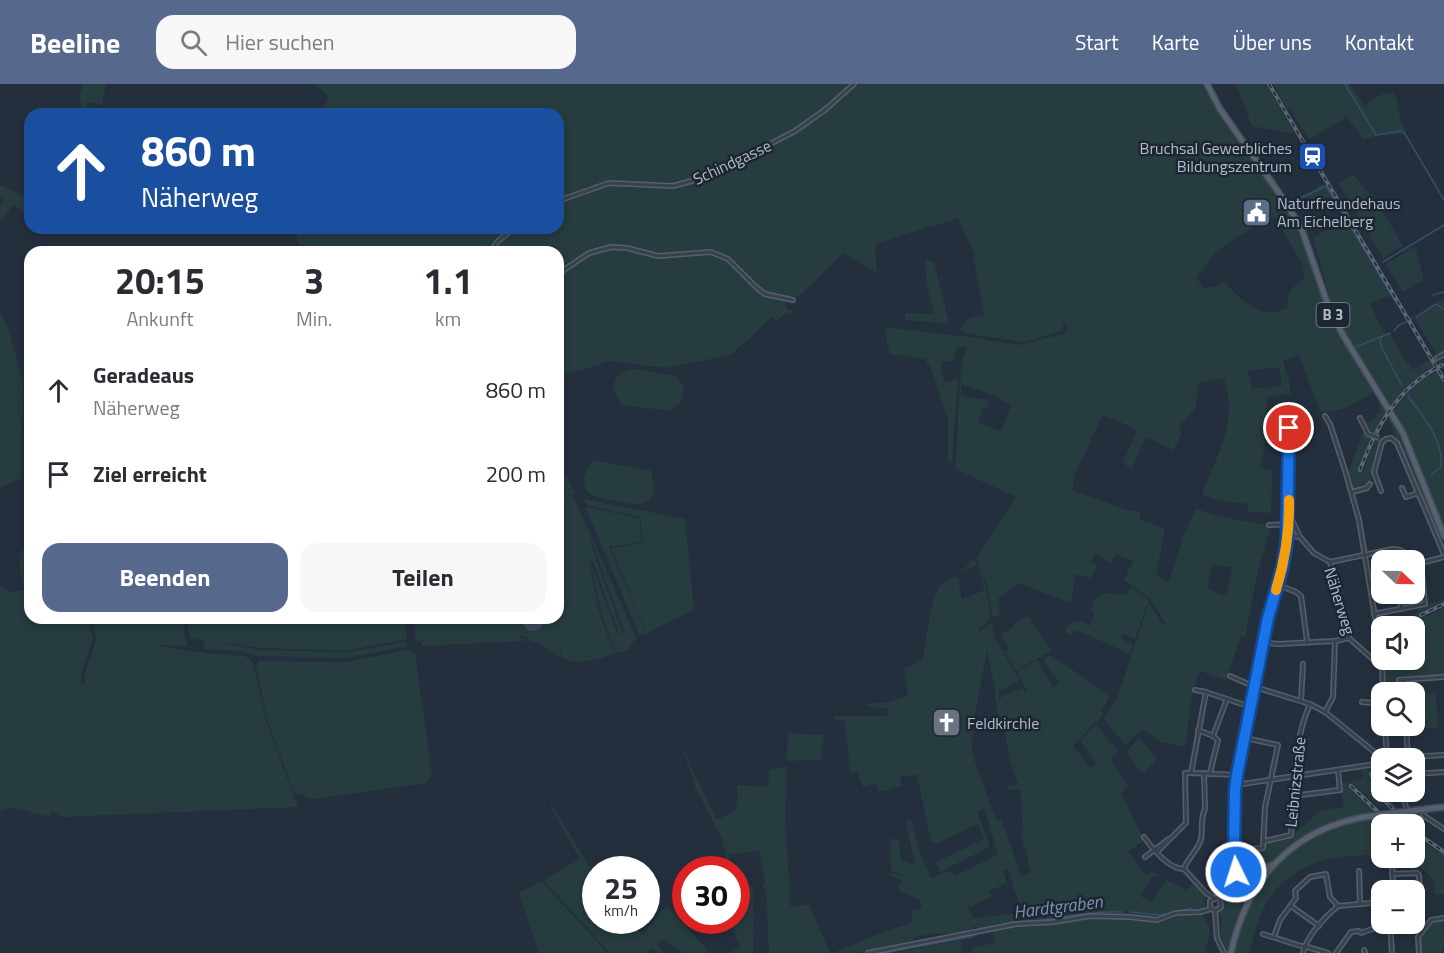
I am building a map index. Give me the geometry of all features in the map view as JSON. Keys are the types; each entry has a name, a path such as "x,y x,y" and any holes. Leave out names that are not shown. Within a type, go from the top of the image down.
{"main road":[{"name":"B 3","path":"1208,84 1220,109 1296,219 1339,329 1403,433 1444,534"},
{"path":"1252,893 1285,853 1318,832 1348,820 1407,809 1444,807"},
{"path":"1238,874 1250,869 1261,870 1273,865"},
{"path":"1231,953 1238,926 1255,882 1254,875 1249,872 1238,874"}],"street":[{"name":"Schindgasse","path":"564,199 609,183 673,186 706,177 795,131 826,109 854,84"},
{"path":"494,246 507,234"},
{"path":"564,270 589,254 611,247 627,248 658,256 711,252 728,259 765,294 793,300"},
{"path":"1437,358 1444,354"},
{"name":"Näherweg","path":"1290,413 1289,514 1300,537 1314,553 1330,562 1349,638 1371,658"},
{"path":"1325,416 1330,424 1352,492 1374,614 1425,604"},
{"path":"1360,418 1368,434 1381,439 1395,440 1444,555 1425,562"},
{"path":"1381,439 1374,472 1381,491"},
{"path":"1352,492 1367,488 1370,484"},
{"path":"1402,488 1407,497 1418,493"},
{"path":"868,953 1016,924 1053,922 1089,916 1164,919 1176,913 1200,912 1217,899 1238,874 1234,851 1237,775 1263,642 1278,585 1287,539 1289,514"},
{"path":"1269,525 1294,524"},
{"path":"1287,539 1293,536 1300,537"},
{"path":"1330,562 1393,549 1400,550"},
{"path":"1278,585 1301,596 1307,641"},
{"path":"1401,604 1402,609"},
{"path":"1263,642 1278,644 1349,638"},
{"path":"1325,712 1333,697 1335,640"},
{"path":"1301,701 1303,664"},
{"path":"1230,676 1255,687 1310,704 1325,712 1371,749"},
{"path":"1401,682 1401,680 1444,678"},
{"path":"1195,690 1252,707"},
{"path":"1191,773 1206,692"},
{"path":"1213,736 1227,699"},
{"path":"1362,702 1371,703"},
{"name":"Leibnizstraße","path":"1264,841 1291,835 1293,776 1299,736 1310,704"},
{"path":"1198,730 1218,740 1210,773"},
{"path":"1407,736 1408,757 1444,754"},
{"path":"1234,851 1263,848 1265,807 1278,745 1245,738"},
{"path":"1236,785 1371,765"},
{"path":"1293,796 1340,790 1338,770"},
{"path":"1425,773 1444,772"},
{"path":"1145,856 1156,851 1186,823 1185,773 1237,775"},
{"path":"1184,869 1201,838 1202,814 1205,809 1204,773"},
{"path":"1405,802 1407,809"},
{"path":"1425,816 1444,829"},
{"path":"1144,837 1156,851 1178,869 1184,869 1206,893 1217,899 1221,907 1215,910"},
{"path":"1392,868 1392,880"},
{"path":"1359,871 1360,903"},
{"path":"1392,874 1417,873 1419,880"},
{"path":"1274,937 1280,920 1296,898 1295,891 1310,877 1326,874 1330,897 1338,906"},
{"path":"1206,893 1209,906 1215,910"},
{"path":"1303,953 1304,946 1318,926 1338,906 1371,902"},
{"path":"1291,906 1318,926"},
{"path":"1215,910 1217,938 1224,953"},
{"path":"1419,953 1418,937 1431,920 1444,918"},
{"path":"1336,953 1351,932 1361,933 1371,929"},
{"path":"1263,934 1328,953"},
{"path":"1391,934 1392,953"}],"green space":[{"path":"83,84 106,84 102,105 87,102 86,108 80,108 81,100 79,99"},
{"path":"315,84 1204,84 1221,117 1292,219 1304,241 1315,280 1338,333 1387,408 1387,410 1373,435 1365,428 1367,422 1376,419 1376,415 1381,411 1375,391 1342,409 1320,412 1299,355 1283,360 1290,385 1290,394 1267,397 1264,451 1259,467 1272,471 1271,513 1248,512 1248,504 1216,500 1202,495 1220,452 1228,425 1228,396 1224,379 1199,382 1195,409 1179,426 1181,435 1173,450 1146,437 1131,470 1123,462 1137,431 1103,415 1076,471 1072,490 1124,509 1140,512 1140,520 1165,528 1156,575 1169,582 1183,537 1196,508 1212,515 1271,526 1258,570 1245,637 1241,636 1226,680 1200,671 1193,690 1185,747 1161,742 1142,729 1125,745 1104,718 1117,698 1149,603 1163,624 1166,624 1150,599 1124,580 1133,561 1116,554 1111,563 1095,554 1090,562 1097,565 1091,578 1075,574 1071,603 1018,583 998,599 1000,614 993,618 988,587 976,558 1016,497 955,469 960,383 963,358 967,348 957,346 953,362 940,361 944,382 958,379 952,463 948,462 948,421 930,365 927,365 926,359 890,354 884,327 1019,345 1066,333 1064,322 1062,331 1024,342 969,334 960,329 969,318 984,315 973,255 1016,239 974,254 958,218 875,244 877,273 843,253 799,296 786,296 785,304 788,310 793,310 790,315 787,312 776,321 772,317 731,355 665,368 610,361 564,375 564,246 299,246 296,234 564,234 564,108 323,108 329,97","holes":["1272,217 1284,222 1283,231 1302,263 1305,278 1291,290 1288,307 1278,311 1260,311 1245,302 1224,282 1214,287 1203,288 1196,277 1217,251","1279,367 1282,386 1252,389 1248,371","962,384 993,395 1011,405 1001,431 978,423 983,407 987,408 989,401 961,395","1212,566 1232,567 1227,594 1224,596 1207,589"]},
{"path":"1236,84 1266,84 1295,134 1252,126"},
{"path":"1273,84 1350,84 1364,106 1382,94 1393,93 1405,129 1403,134 1375,136 1363,140 1346,117 1312,138 1308,138 1290,109 1287,109"},
{"path":"1353,175 1375,199 1403,246 1383,258 1338,183"},
{"path":"1323,184 1332,192 1392,295 1370,303 1384,334 1390,333 1400,353 1413,370 1430,359 1435,367 1418,378 1391,404 1354,348 1333,309 1313,237 1347,221 1331,196 1300,211 1293,201"},
{"path":"0,185 24,196 24,211 13,205 2,220 0,219 0,206 4,200 0,197"},
{"path":"1415,246 1424,280 1403,292 1386,264"},
{"path":"925,260 934,262 949,324 906,320 905,313 934,314 927,287"},
{"path":"1444,298 1444,362 1439,364 1436,359 1437,355 1415,318 1436,306"},
{"path":"0,312 9,331 23,382 21,478 0,488"},
{"path":"633,369 676,376 684,387 682,400 672,411 621,405 614,392 615,381 621,373"},
{"path":"1437,371 1444,383 1444,528 1410,441 1393,407 1420,381"},
{"path":"1392,415 1400,429 1444,542 1444,550 1388,419"},
{"path":"1364,430 1372,437 1360,470 1363,471 1376,438 1381,441 1370,484 1353,490 1348,473"},
{"path":"593,460 652,471 654,490 651,497 644,503 635,504 592,495 585,487 584,478"},
{"path":"564,470 575,493 567,496 573,495 593,541 590,542 622,631 619,634 593,562 589,560 599,612 614,653 580,662 561,657 562,649 559,658 540,643 531,641 526,636 518,636 525,641 421,646 423,639 421,642 416,640 414,624 564,624"},
{"path":"584,499 685,519 694,610 647,633 611,548 643,543 640,517 588,506"},
{"path":"585,507 639,518 642,542 609,547 647,634 639,634"},
{"path":"592,542 594,542 636,638 627,650 615,653 601,612 590,561 618,635 624,631"},
{"path":"24,549 24,624 90,624 93,639 83,668 81,684 84,683 86,669 96,640 93,624 183,624 187,646 157,645 193,652 245,656 253,662 266,721 298,807 62,817 52,811 50,817 12,807 0,810 0,587 11,592 23,590 19,567 21,551"},
{"path":"974,559 977,565 961,572"},
{"path":"977,565 986,588 990,620 980,628 977,634 991,622 995,638 1020,681 999,691 999,698 1023,688 1025,693 1027,692 1017,671 1038,660 1053,688 1060,681 1053,676 1043,659 1051,655 1109,695 1101,711 1104,714 1073,746 1091,769 1096,763 1080,741 1096,724 1118,751 1110,759 1128,786 1121,793 1144,840 1128,852 1146,875 1151,871 1159,875 1158,877 1154,875 1140,896 1152,901 1166,880 1187,890 1194,882 1206,897 1205,908 1199,911 1180,910 1162,916 1145,916 1125,910 1126,917 1149,922 1167,920 1178,915 1202,913 1210,930 1205,953 973,953 972,948 995,943 993,932 985,933 974,926 972,929 915,937 915,940 856,953 833,953 911,923 913,920 911,910 922,908 920,900 901,892 897,887 901,884 901,880 890,876 890,873 907,876 891,871 891,838 899,840 901,860 915,865 906,822 911,820 919,850 931,879 944,872 953,873 955,876 998,854 984,808 977,812 990,847 940,872 936,862 984,839 978,824 938,843 931,842 917,775 900,776 902,786 879,792 875,783 863,787 857,771 850,773 845,721 833,719 834,716 887,716 888,709 871,707 866,704 888,702 908,696 904,668 923,658 931,609 940,586 957,576 962,599 985,590","holes":["987,650 998,718 1002,718 1010,761 1018,784 1007,786 1008,790 1020,789 1023,830 1020,832 1031,872 1021,876 1002,821 996,820 972,753 973,725","1008,869 1022,913 973,918 968,908 991,897 989,891 1007,883 1003,871"]},
{"path":"1130,587 1149,600 1135,639 1123,633 1121,639 1133,644 1130,654 1076,630 1070,635 1065,631 1069,624 1081,620 1090,626 1094,613 1091,610 1095,598 1105,593 1126,595"},
{"path":"1444,599 1421,613 1424,616 1416,616 1417,608"},
{"path":"1444,608 1444,676 1385,682 1384,670 1425,670 1425,617"},
{"path":"1028,616 1052,651 1016,670 1004,651 1013,646 1009,648 1001,634"},
{"path":"187,624 405,624 407,639 346,651 260,648 209,641 260,650 346,652 406,642 407,646 346,658 258,656 241,651 203,649 205,641 190,638"},
{"path":"410,651 415,654 432,774 426,783 313,799 294,793 267,720 256,665 259,661 346,662"},
{"path":"1436,693 1438,727 1425,728 1425,694"},
{"path":"789,733 824,735 821,760 786,761"},
{"path":"676,735 717,820 738,808 735,802 738,800 737,785 768,787 769,769 787,767 785,822 791,907 809,904 830,953 769,953 766,892 763,886 765,882 760,851 726,856 722,839 695,787"},
{"path":"1139,738 1157,759 1142,774 1126,752"},
{"path":"1371,767 1371,774 1368,776 1371,781 1371,800 1354,784 1350,788 1375,813 1329,824 1316,830 1291,845 1266,867 1242,868 1237,859 1237,852 1264,848 1265,840 1291,836 1320,811 1344,807 1340,784 1363,779 1361,768"},
{"path":"1373,802 1383,802 1385,806 1378,807"},
{"path":"551,804 583,856 582,922 543,880 580,859 550,806"},
{"path":"1371,819 1371,855 1328,859 1312,864 1283,882 1271,896 1262,912 1249,953 1235,953 1242,925 1252,900 1266,878 1304,844 1327,832"},
{"path":"1425,843 1444,855 1444,894 1435,895 1434,880 1421,868 1425,868"},
{"path":"1244,874 1253,876 1252,881 1238,914 1228,952 1221,935 1222,917 1218,914 1227,888"},
{"path":"542,881 582,925 582,934 590,934 607,953 539,953 519,893"},
{"path":"750,887 754,887 753,953 729,953 740,947 735,934 750,934"},
{"path":"667,905 672,911 672,934 693,934 707,950 706,953 683,953 663,939 656,945 664,953 653,949 646,953 610,953 593,934 660,934 660,913"},
{"path":"1443,920 1444,944 1441,953 1421,953 1420,937 1425,934 1433,921"},
{"path":"961,940 962,953 894,953"},
{"path":"892,949 894,953 873,953"}],"waterway":[{"path":"1345,84 1376,135 1404,132 1444,200"},
{"path":"1296,200 1326,186 1395,301"},
{"path":"1383,262 1444,225"},
{"path":"1433,295 1444,292"},
{"path":"1416,317 1436,304 1444,309"},
{"path":"1394,331 1399,325 1408,321"},
{"path":"1356,347 1390,333"},
{"path":"1382,337 1380,342 1382,348 1401,384"},
{"path":"1408,396 1431,429 1439,448 1441,467 1431,475"},
{"path":"1178,911 1192,908"},
{"name":"Hardtgraben","path":"998,926 1086,914 1122,912"},
{"path":"1129,912 1159,915 1171,913"},
{"name":"Hardtgraben","path":"884,953 970,937 979,933"}],"railway":[{"path":"1269,84 1444,380"},
{"path":"1360,470 1382,423 1401,396 1413,384 1442,365"},
{"path":"1421,615 1444,604"},
{"path":"1351,786 1381,814"},
{"path":"1386,802 1398,814"},
{"path":"1425,839 1444,852"}],"slow traffic":[{"path":"1276,590 1287,539 1289,500"}],"place":[{"name":"Bruchsal Gewerbliches Bildungszentrum","path":"1313,157"},
{"name":"Naturfreundehaus Am Eichelberg","path":"1256,212"},
{"name":"Feldkirchle","path":"946,723"}],"route":[{"path":"1236,872 1239,875 1234,851 1237,775 1268,618 1283,565 1289,524 1289,428"}]}
